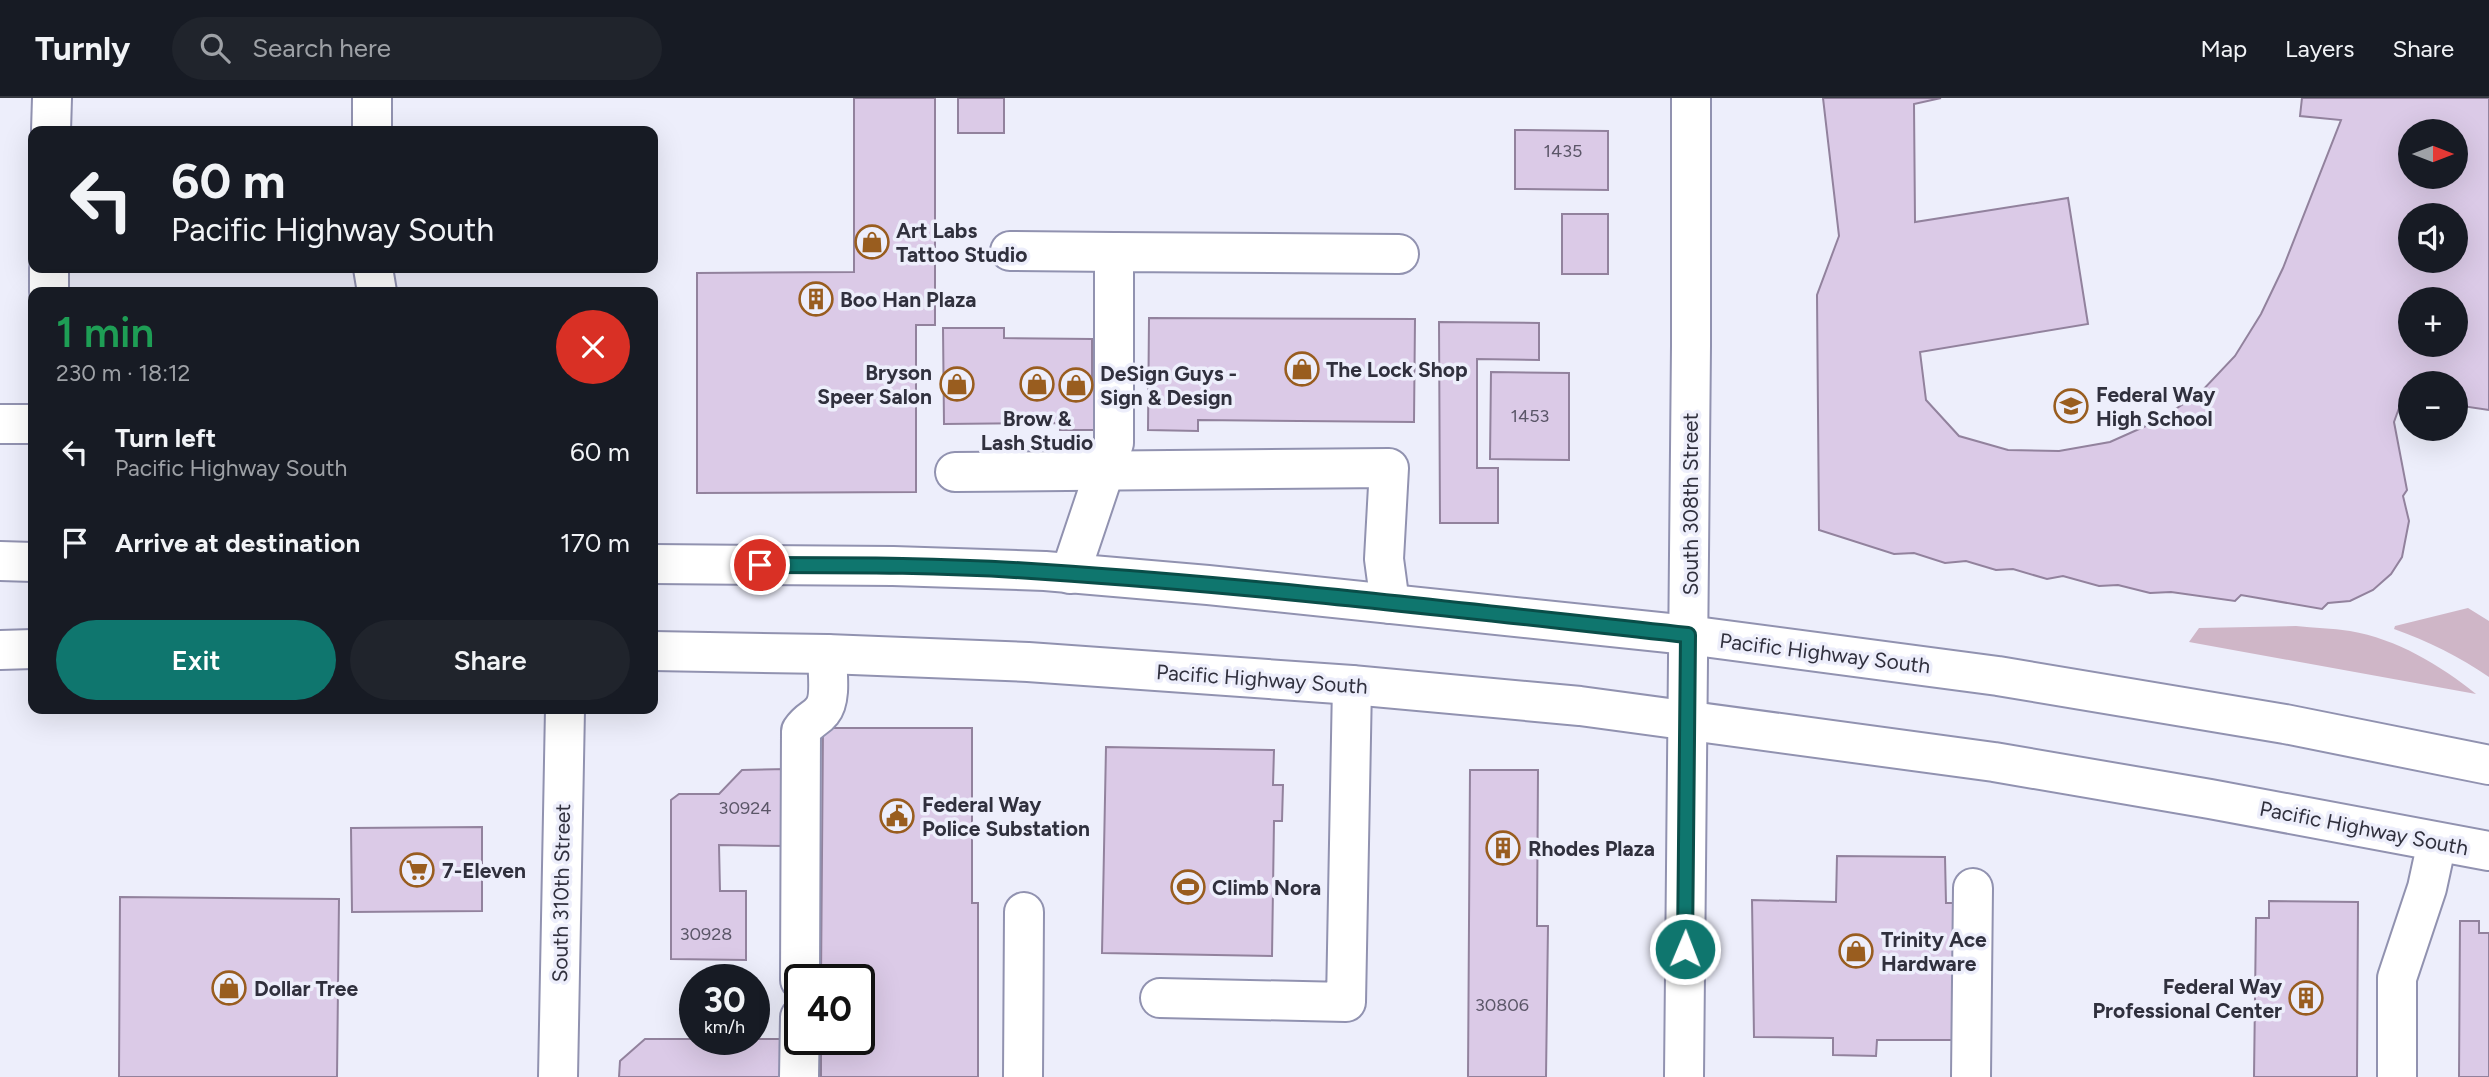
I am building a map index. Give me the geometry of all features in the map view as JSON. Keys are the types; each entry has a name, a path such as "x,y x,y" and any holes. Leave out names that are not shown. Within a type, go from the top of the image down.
{"main road":[{"path":"51,126 52,98"},
{"path":"372,98 372,126"},
{"name":"South 308th Street","path":"1684,1077 1691,98"},
{"path":"1010,251 1399,254"},
{"path":"1070,574 1114,443 1114,251"},
{"path":"0,424 28,424"},
{"path":"955,472 1389,468 1384,559 1390,604"},
{"path":"0,561 28,562"},
{"name":"Pacific Highway South","path":"658,564 893,566 1070,574 1688,635 1964,671 2285,724 2489,765"},
{"path":"0,650 28,649"},
{"name":"Pacific Highway South","path":"658,651 1028,662 1352,685 1580,706 2007,764 2489,851"},
{"path":"800,964 802,731 808,720 821,713 826,704 827,654"},
{"path":"1160,998 1346,1002 1352,685"},
{"name":"South 310th Street","path":"558,1077 565,714"},
{"path":"2396,1077 2397,978 2427,888 2437,842"},
{"path":"1971,1077 1973,888"},
{"path":"1023,1077 1024,912"},
{"path":"799,1055 799,1077"}],"shaded area":[{"path":"2468,608 2489,621 2489,677 2443,650 2394,629 2395,626"},
{"path":"2296,626 2350,631 2384,640 2433,663 2476,694 2189,642 2199,628"}],"building":[{"name":"Boo Han Plaza","path":"854,98 935,98 935,325 916,325 916,492 697,493 697,273 854,272"},
{"path":"958,98 1004,98 1004,133 958,133"},
{"path":"1823,98 1941,98 1914,104 1915,222 2068,198 2088,324 1920,352 1926,400 1959,436 2008,450 2059,451 2110,442 2157,421 2200,393 2235,356 2261,314 2283,268 2341,120 2300,116 2302,98 2489,98 2489,410 2468,407 2468,371 2398,371 2398,411 2394,422 2407,490 2403,496 2409,521 2402,557 2391,574 2373,590 2350,601 2328,603 2322,609 2241,595 2235,601 2171,592 2150,593 2118,585 2099,586 2063,576 2047,579 2013,569 1996,570 1966,561 1945,563 1914,553 1894,554 1819,530 1817,295 1839,236"},
{"path":"1515,130 1608,131 1608,190 1515,189"},
{"path":"1562,214 1608,214 1608,274 1562,274"},
{"path":"1149,318 1415,319 1414,422 1198,420 1198,431 1148,430"},
{"path":"1439,322 1539,323 1539,360 1477,359 1477,468 1498,468 1498,523 1440,523"},
{"path":"943,328 1004,328 1004,338 1092,339 1092,389 1101,389 1101,430 1060,430 1060,423 944,424"},
{"path":"1491,372 1569,373 1569,460 1490,459"},
{"name":"Federal Way Police Substation","path":"823,728 972,728 972,903 978,903 978,1077 821,1077 821,1055 875,1055 875,964 821,964"},
{"name":"Climb Nora","path":"1106,747 1274,750 1273,785 1283,785 1282,821 1274,821 1272,956 1102,953"},
{"path":"787,769 787,846 719,845 720,891 746,891 746,960 671,959 671,800 679,794 719,794 742,770"},
{"name":"Rhodes Plaza","path":"1470,770 1538,770 1537,926 1548,926 1546,1077 1468,1077"},
{"name":"7-Eleven","path":"482,827 482,911 352,912 351,828"},
{"name":"Trinity Ace Hardware","path":"1837,856 1945,857 1946,903 1958,903 1962,1040 1877,1040 1876,1056 1833,1055 1833,1038 1754,1037 1752,900 1836,902"},
{"name":"Dollar Tree","path":"120,897 339,899 337,1077 119,1077"},
{"name":"Federal Way Professional Center","path":"2269,901 2358,902 2357,1077 2254,1077 2256,918 2269,918"},
{"path":"2460,921 2479,921 2479,933 2489,933 2489,1077 2459,1077"},
{"path":"645,1039 679,1039 679,1055 770,1055 770,1039 784,1039 786,1077 619,1077 620,1061"}],"place":[{"name":"Art Labs Tattoo Studio","path":"872,242"},
{"name":"Boo Han Plaza","path":"816,299"},
{"name":"The Lock Shop","path":"1302,369"},
{"name":"Bryson Speer Salon","path":"957,384"},
{"name":"Brow & Lash Studio","path":"1037,384"},
{"name":"DeSign Guys - Sign & Design","path":"1076,385"},
{"name":"Federal Way High School","path":"2071,406"},
{"name":"Federal Way Police Substation","path":"897,816"},
{"name":"Rhodes Plaza","path":"1503,848"},
{"name":"7-Eleven","path":"417,870"},
{"name":"Climb Nora","path":"1188,887"},
{"name":"Trinity Ace Hardware","path":"1856,951"},
{"name":"Dollar Tree","path":"229,988"},
{"name":"Federal Way Professional Center","path":"2306,998"}],"route":[{"path":"760,565 893,566 1045,572 1208,585 1688,635 1685,949"}]}
